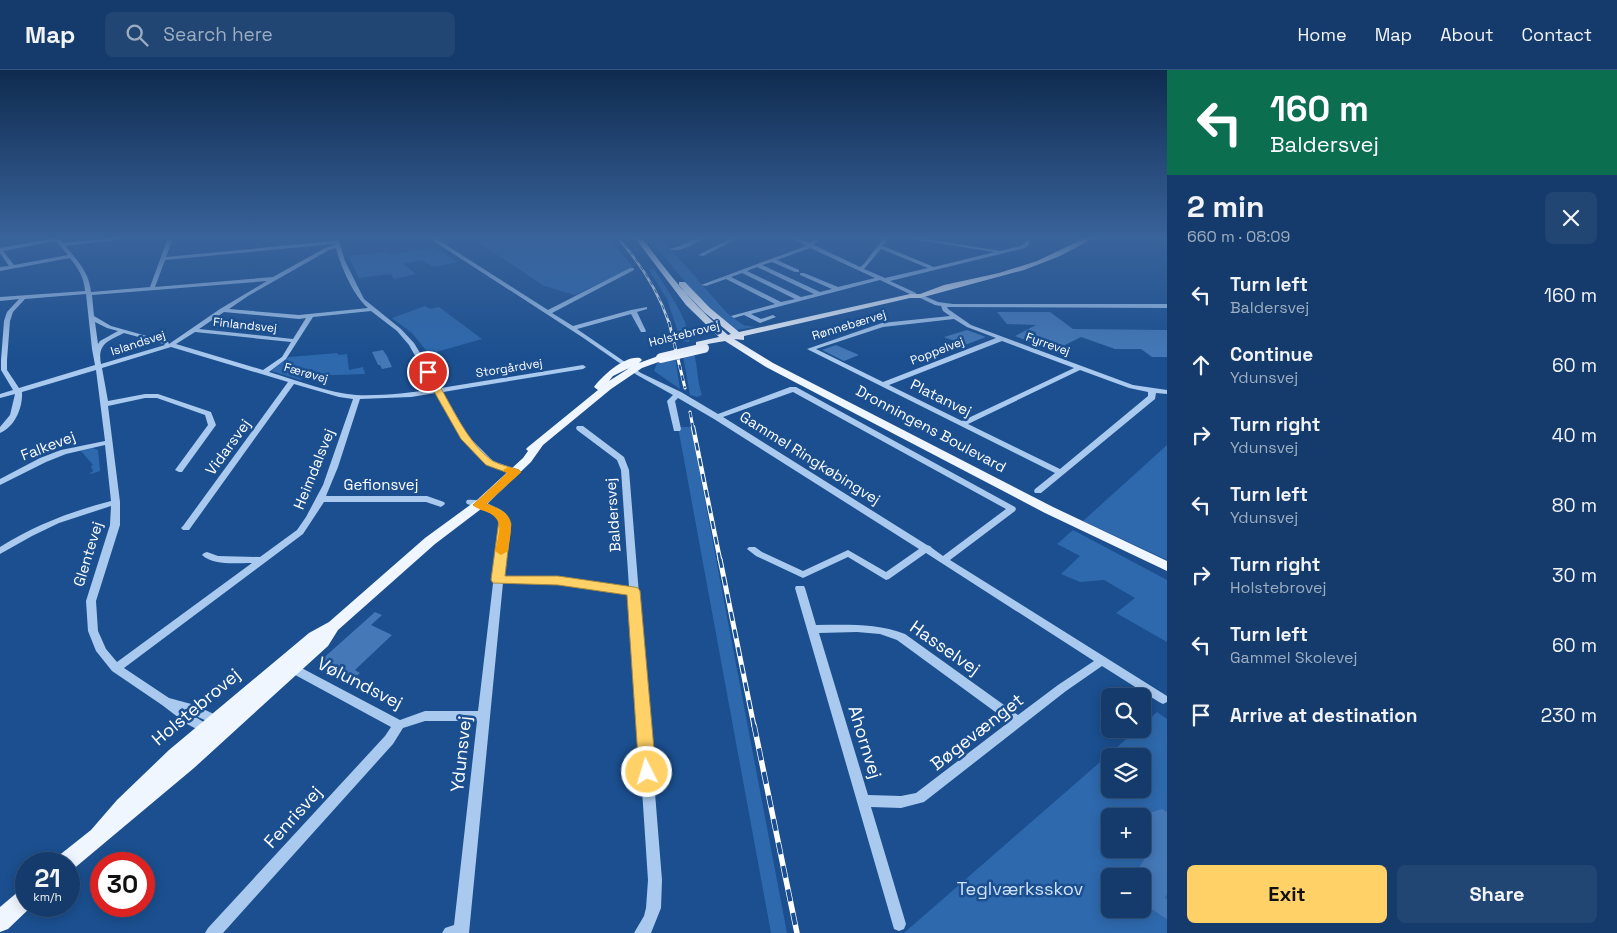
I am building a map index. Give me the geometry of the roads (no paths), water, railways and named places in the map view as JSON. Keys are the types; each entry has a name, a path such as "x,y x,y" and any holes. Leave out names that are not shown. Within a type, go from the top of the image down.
{"main road":[{"name":"Dronningens Boulevard","path":"668,278 695,311 773,368 798,378 1167,573"},
{"name":"Dronningens Boulevard","path":"677,278 734,338 798,378"},
{"path":"734,338 981,278"},
{"path":"734,338 801,322"},
{"name":"Holstebrovej","path":"586,403 610,374 658,356 734,338"},
{"name":"Holstebrovej","path":"99,833 150,777 215,728 288,666 323,642 334,626 434,538 460,521 474,503 511,471 528,460 538,446 586,403 632,366"},
{"name":"Dronningens Boulevard","path":"1049,510 1167,566"},
{"name":"Holstebrovej","path":"78,852 99,833 142,801 215,728"},
{"path":"0,921 15,908"}],"street":[{"name":"Glentevej","path":"84,278 105,404 116,502 115,525 93,592 90,616 96,642 116,668 184,716 215,728"},
{"path":"152,288 156,278"},
{"name":"Islandsvej","path":"0,396 168,344 276,278"},
{"path":"351,278 362,300 406,337 415,349 465,437 490,463 511,471"},
{"path":"494,278 632,366"},
{"path":"548,313 614,278"},
{"path":"704,286 724,278"},
{"path":"730,278 781,304"},
{"path":"757,278 800,299"},
{"path":"784,278 819,294"},
{"path":"811,278 837,290"},
{"path":"734,316 887,278"},
{"path":"0,299 263,279 273,280"},
{"path":"883,279 915,295 944,305 1167,306"},
{"path":"0,431 11,422 16,413 18,391 4,370 2,360 3,322 24,298"},
{"name":"Fyrrevej","path":"944,305 945,310 954,317 969,326 1000,339 1131,387 1152,392 1167,392"},
{"path":"572,328 645,308"},
{"path":"222,310 285,317 310,317 371,309"},
{"path":"634,311 643,331"},
{"path":"745,313 760,321 773,318"},
{"name":"Færøvej","path":"91,317 109,327 342,395 357,397 401,396 438,391"},
{"path":"264,372 284,358 310,317"},
{"name":"Rønnebærvej","path":"810,349 882,325 954,317"},
{"name":"Finlandsvej","path":"193,330 295,341"},
{"path":"96,354 102,342 124,331"},
{"name":"Poppelvej","path":"882,385 1000,339"},
{"name":"Platanvej","path":"810,349 1060,472"},
{"name":"Gammel Ringkøbingvej","path":"632,366 926,548 1163,699"},
{"name":"Storgårdvej","path":"438,391 583,367"},
{"path":"961,424 1079,368"},
{"name":"Vidarsvej","path":"186,528 292,381"},
{"path":"716,418 793,389 1012,509 944,560"},
{"path":"675,392 671,401 676,429"},
{"path":"1038,491 1152,397 1152,392"},
{"path":"105,404 144,396 158,396 208,414 212,425 179,470"},
{"name":"Heimdalsvej","path":"116,668 300,532 312,518 321,499 357,397"},
{"name":"Baldersvej","path":"580,428 616,455 624,464 628,496 655,880 655,905 649,923 642,933"},
{"name":"Falkevej","path":"0,482 43,460 64,452 109,442"},
{"name":"Gefionsvej","path":"321,499 427,499 441,504"},
{"path":"0,551 46,524 69,514 116,502"},
{"name":"Ydunsvej","path":"457,932 505,524 499,513 474,503"},
{"path":"752,549 803,575 848,553 886,577 926,548"},
{"path":"207,555 217,559 261,560"},
{"path":"498,580 556,580 634,591"},
{"name":"Ahornvej","path":"800,588 863,801 899,907 899,924"},
{"name":"Hasselvej","path":"812,629 882,630 892,632 1018,722"},
{"name":"Bøgevænget","path":"863,801 901,802 920,798 1018,722 1103,660"},
{"name":"Vølundsvej","path":"288,666 398,725 425,716 483,716"},
{"name":"Fenrisvej","path":"213,933 389,740 398,725"}],"railway":[{"path":"648,278 660,299 669,323"},
{"path":"669,322 685,388"},
{"path":"690,412 693,428"},
{"path":"693,427 720,560"},
{"path":"720,559 754,726"},
{"path":"754,725 797,933"}],"park label":[{"name":"Teglværksskov","path":"1020,889"}]}
